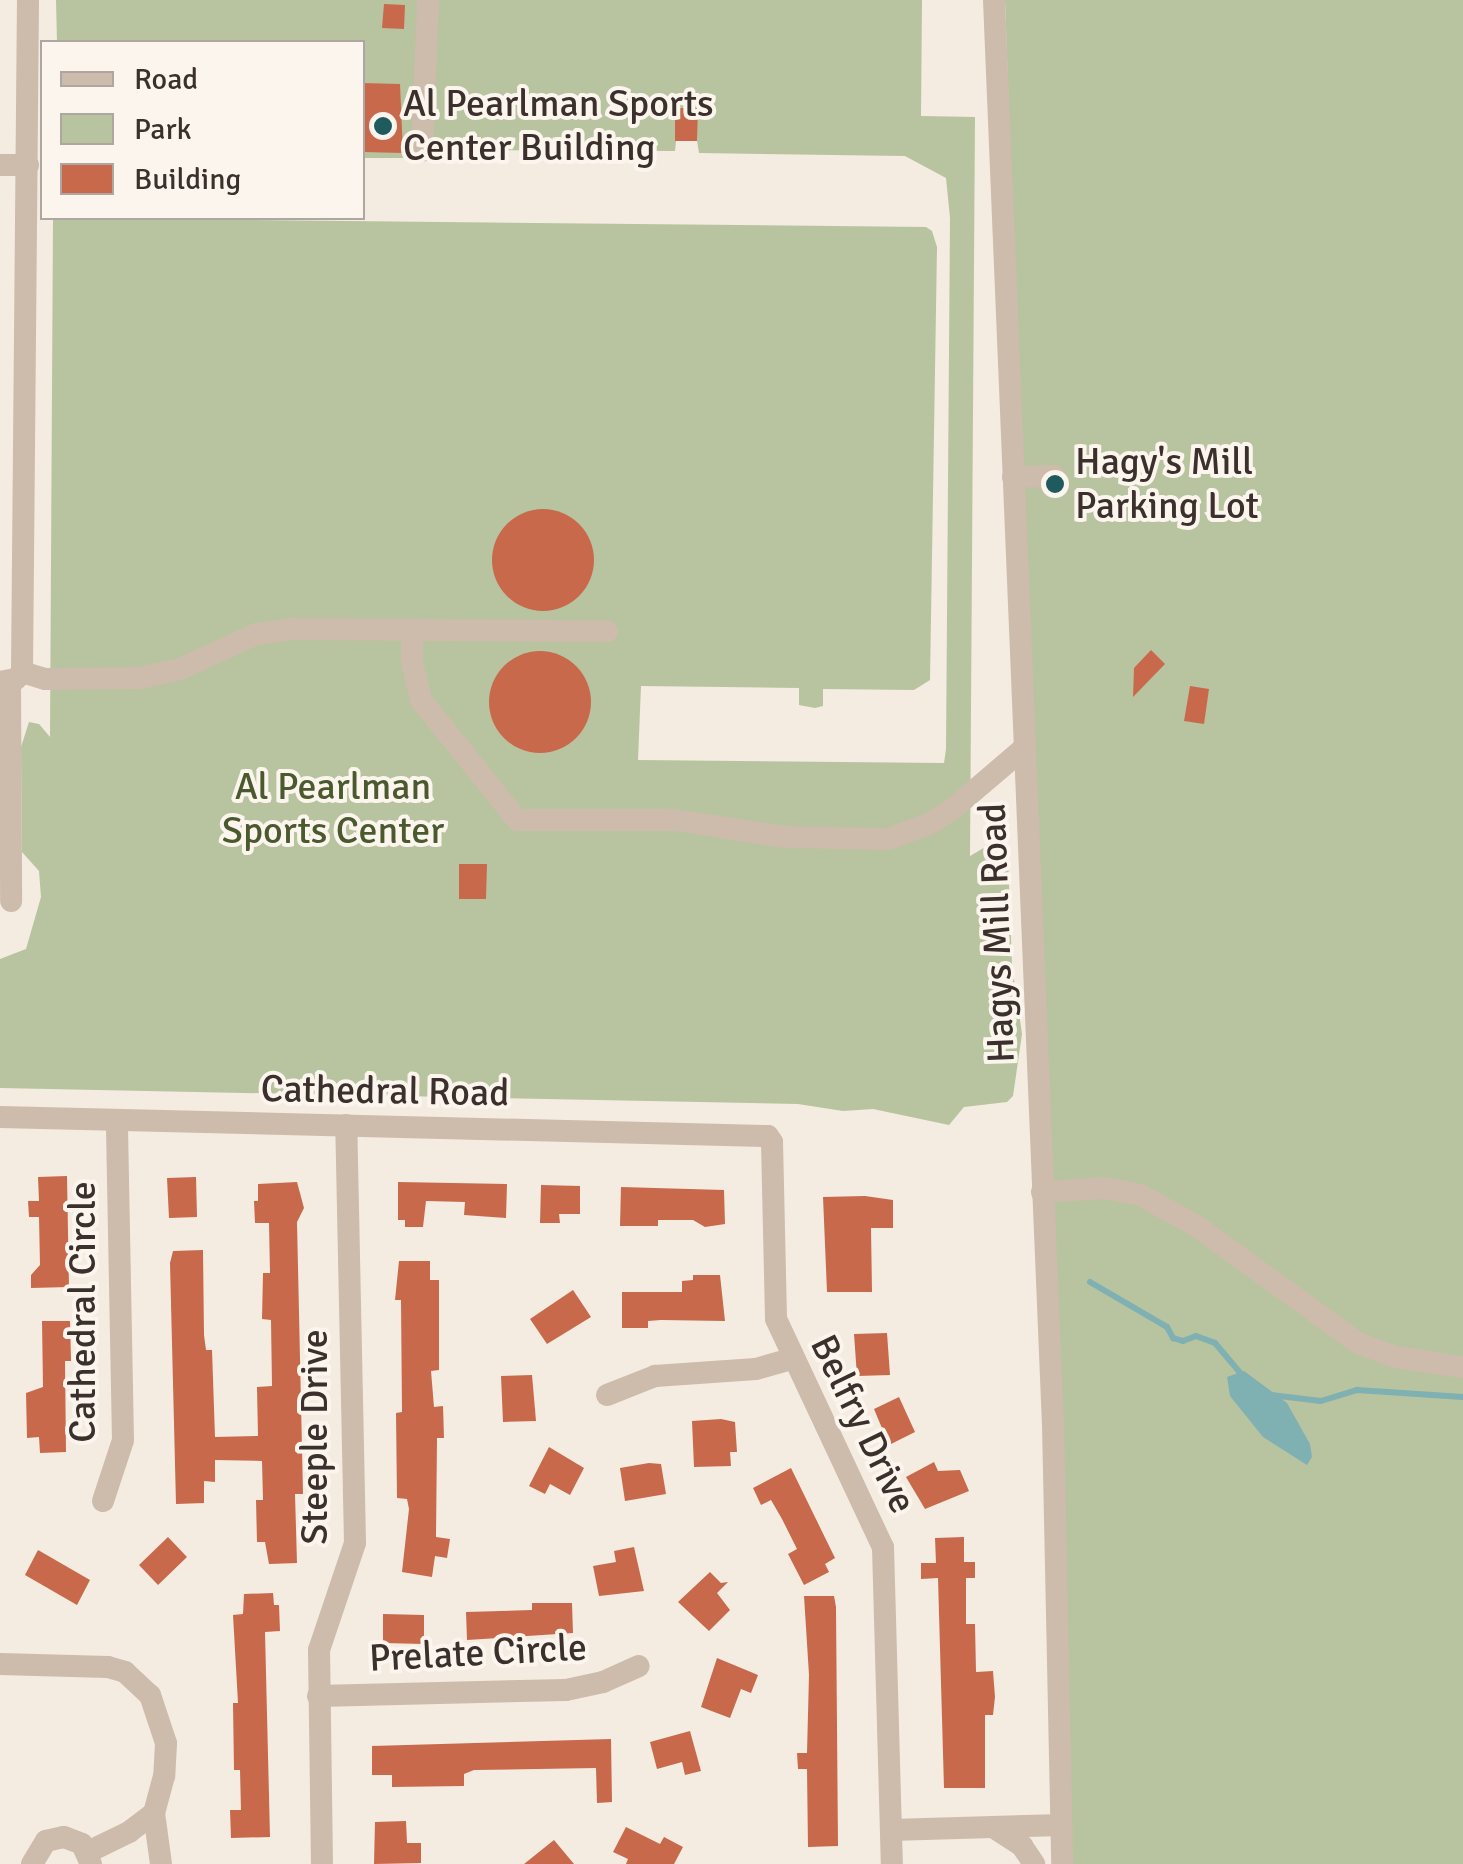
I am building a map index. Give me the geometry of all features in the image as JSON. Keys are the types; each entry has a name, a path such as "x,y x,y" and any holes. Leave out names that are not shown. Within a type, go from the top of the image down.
{"street":[{"path":"11,901 12,679 28,165 28,0"},
{"path":"422,150 428,0"},
{"name":"Hagys Mill Road","path":"994,0 1057,1553 1062,1864"},
{"path":"0,165 28,165"},
{"path":"1013,477 1054,476"},
{"path":"412,629 412,663 421,700 518,820 676,820 785,837 888,839 912,832 955,807 1024,748"},
{"path":"12,679 141,678 180,669 236,642 274,631 607,631"},
{"name":"Cathedral Road","path":"0,1118 768,1136"},
{"name":"Cathedral Circle","path":"104,1501 123,1440 117,1120"},
{"name":"Steeple Drive","path":"322,1864 318,1696 323,1633 355,1543 346,1124"},
{"name":"Belfry Drive","path":"768,1136 772,1142 774,1306 792,1359 883,1547 892,1864"},
{"path":"1042,1192 1105,1188 1140,1194 1195,1225 1358,1343 1396,1357 1463,1367"},
{"path":"607,1395 655,1376 756,1369 792,1359"},
{"path":"0,1664 108,1666 138,1682 157,1708 166,1743 164,1776 154,1813 161,1864"},
{"name":"Prelate Circle","path":"318,1696 566,1690 603,1682 639,1666"},
{"path":"32,1864 39,1847 55,1837 74,1839 90,1858 154,1813"},
{"path":"891,1830 1062,1825"},
{"path":"993,1827 1022,1846 1034,1864"}],"green space":[{"name":"Al Pearlman Sports Center","path":"56,0 922,0 921,116 975,117 970,856 987,846 1008,857 1012,966 1022,1034 1013,1096 1007,1102 964,1107 949,1125 873,1109 843,1111 798,1104 0,1088 0,959 26,949 41,897 39,871 22,852 21,747 29,722 39,724 50,737 53,220 926,227 932,231 937,247 930,680 914,690 823,689 823,706 815,708 799,705 799,688 641,686 638,760 944,763 946,749 950,218 946,178 905,156 699,153 697,141 676,141 675,151 446,150 433,158 365,158 365,40 57,40"},
{"path":"1005,0 1463,0 1463,1864 1071,1864"}],"water":[{"path":"1244,1371 1287,1403 1310,1444 1312,1457 1307,1465 1263,1437 1230,1396 1227,1377"}],"building":[{"path":"384,4 405,5 404,29 382,28"},
{"name":"Al Pearlman Sports Center Building","path":"365,83 400,84 403,153 365,152"},
{"path":"675,108 698,108 697,141 675,141"},
{"path":"543,509 563,513 579,524 590,540 594,560 590,580 579,596 563,607 543,611 523,607 507,596 496,580 492,560 496,540 507,524 523,513"},
{"path":"1151,650 1165,664 1133,697 1134,668"},
{"path":"540,651 560,655 576,666 587,682 591,702 587,722 576,738 560,749 540,753 520,749 504,738 493,722 489,702 493,682 504,666 520,655"},
{"path":"1190,686 1209,689 1204,724 1184,721"},
{"path":"459,864 487,864 486,899 459,899"},
{"path":"67,1176 69,1287 31,1288 31,1275 40,1265 39,1217 29,1217 28,1201 39,1201 38,1177"},
{"path":"196,1177 197,1217 169,1218 167,1178"},
{"path":"297,1182 304,1208 297,1222 303,1494 295,1494 297,1563 269,1564 265,1542 257,1542 256,1500 263,1500 262,1461 215,1460 215,1482 204,1481 204,1503 176,1504 170,1263 173,1251 203,1250 204,1335 206,1350 212,1350 215,1437 258,1436 257,1387 272,1386 271,1320 262,1319 263,1273 270,1273 269,1223 255,1223 254,1201 258,1201 258,1184"},
{"path":"398,1182 507,1184 506,1218 464,1215 465,1202 426,1201 423,1227 405,1227 405,1220 398,1220"},
{"path":"541,1185 580,1186 580,1214 559,1214 560,1223 540,1223"},
{"path":"621,1187 724,1190 725,1224 705,1227 693,1220 658,1220 658,1226 620,1226"},
{"path":"823,1197 893,1200 893,1228 871,1228 872,1292 827,1292"},
{"path":"399,1261 430,1261 430,1280 439,1280 439,1370 431,1371 434,1407 443,1406 444,1438 437,1438 436,1537 450,1539 447,1558 435,1556 432,1577 402,1572 409,1509 407,1499 397,1498 396,1413 402,1412 401,1300 395,1300"},
{"path":"693,1275 720,1275 725,1321 661,1320 648,1321 648,1328 622,1328 622,1292 682,1292 682,1281 693,1280"},
{"path":"573,1290 591,1317 547,1344 530,1319"},
{"path":"42,1321 70,1321 71,1361 65,1361 66,1452 40,1453 39,1437 27,1438 26,1393 43,1387"},
{"path":"887,1333 890,1375 857,1376 854,1334"},
{"path":"532,1375 536,1421 503,1422 501,1376"},
{"path":"899,1397 915,1432 889,1445 874,1409"},
{"path":"692,1421 735,1422 737,1452 730,1452 731,1466 694,1467"},
{"path":"549,1447 584,1468 570,1495 550,1484 545,1494 529,1486"},
{"path":"934,1462 938,1471 960,1470 969,1491 925,1509 906,1477"},
{"path":"661,1464 666,1494 625,1501 620,1468"},
{"path":"791,1468 835,1558 825,1564 829,1572 804,1585 788,1554 797,1549 782,1519 771,1500 761,1505 753,1488"},
{"path":"168,1537 187,1557 158,1585 139,1565"},
{"path":"964,1537 964,1562 975,1562 975,1578 966,1578 966,1624 975,1624 976,1672 993,1671 993,1715 985,1715 985,1788 944,1788 938,1578 921,1579 921,1563 936,1563 935,1538"},
{"path":"634,1547 644,1591 599,1596 593,1566 616,1562 614,1551"},
{"path":"38,1550 90,1580 77,1605 25,1575"},
{"path":"710,1572 721,1583 728,1582 717,1593 730,1610 709,1631 678,1602"},
{"path":"273,1593 274,1605 279,1605 280,1631 265,1632 270,1837 231,1838 230,1810 241,1810 240,1770 234,1770 233,1703 238,1703 233,1615 243,1614 244,1594"},
{"path":"804,1596 834,1596 836,1607 838,1846 808,1847 807,1769 798,1769 797,1753 807,1753 809,1675"},
{"path":"532,1603 572,1603 573,1633 467,1640 466,1612 532,1610"},
{"path":"383,1614 424,1615 424,1644 383,1643"},
{"path":"717,1658 758,1675 751,1693 741,1689 730,1718 701,1707"},
{"path":"690,1731 701,1771 685,1775 682,1762 657,1769 650,1742"},
{"path":"611,1739 612,1802 597,1803 596,1768 474,1770 464,1774 464,1786 392,1787 392,1775 372,1775 372,1746"},
{"path":"406,1821 407,1843 421,1843 421,1863 374,1864 375,1822"},
{"path":"626,1827 660,1844 664,1837 683,1847 674,1864 626,1864 628,1859 613,1852"},
{"path":"554,1840 574,1864 524,1864"}],"waterway":[{"path":"1090,1282 1167,1327 1173,1338 1183,1341 1196,1336 1215,1343 1242,1375"},
{"path":"1271,1395 1321,1401 1357,1390 1463,1397"}],"place":[{"name":"Al Pearlman Sports Center Building","path":"383,126"},
{"name":"Hagy's Mill Parking Lot","path":"1055,484"}]}
